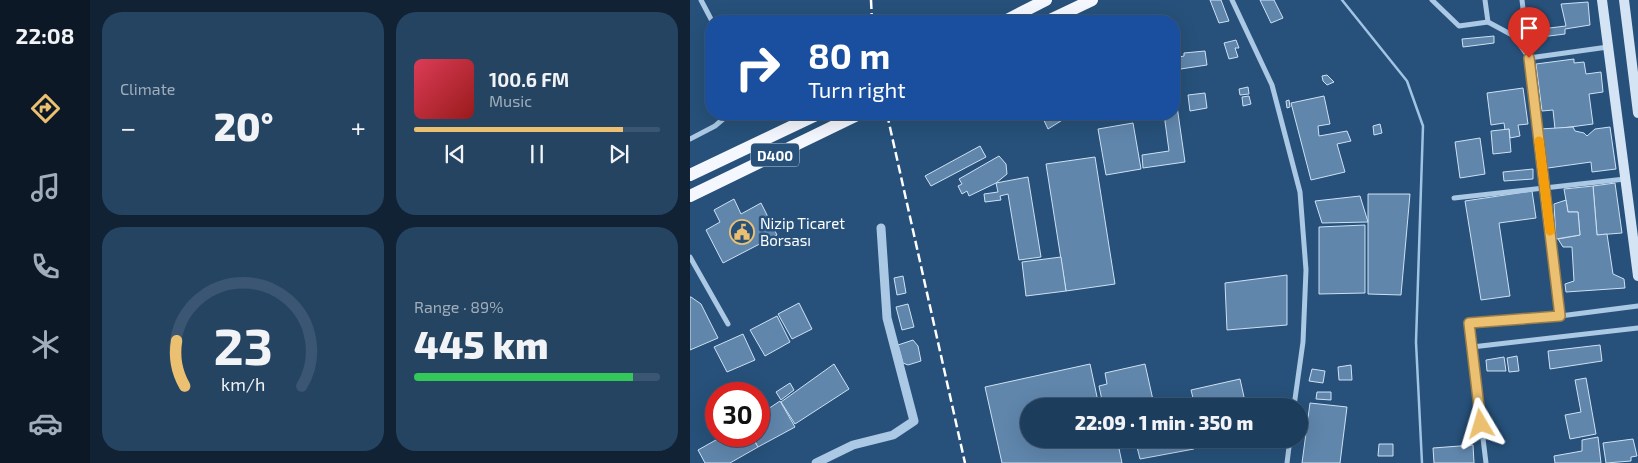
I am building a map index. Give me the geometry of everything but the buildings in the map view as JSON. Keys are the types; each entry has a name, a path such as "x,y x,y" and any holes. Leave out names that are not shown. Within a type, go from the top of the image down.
{"highway":[{"path":"1017,15 1046,0"},
{"path":"1061,15 1092,0"},
{"name":"D400","path":"690,175 805,120"},
{"name":"D400","path":"690,196 847,120"}],"main road":[{"path":"1602,0 1638,276"},
{"path":"1624,0 1634,42 1638,113"}],"street":[{"path":"701,0 709,15"},
{"path":"1232,0 1272,85 1300,192 1306,270 1303,342 1295,398"},
{"path":"1432,0 1459,26 1488,22 1514,36 1529,58"},
{"path":"1485,0 1488,22"},
{"path":"1522,0 1560,316"},
{"path":"1529,58 1608,47"},
{"path":"690,139 715,126 722,120"},
{"path":"1454,198 1626,179"},
{"path":"816,463 853,445 893,435 914,421 887,318 881,228"},
{"path":"690,257 728,324"},
{"path":"1486,463 1469,323 1560,316 1638,306"},
{"path":"1472,347 1638,328"},
{"path":"1287,463 1289,448"}],"waterway":[{"path":"1342,0 1407,81 1423,126 1416,342 1422,463"}],"railway":[{"path":"871,0 872,15"},
{"path":"888,120 965,463"}],"slow traffic":[{"path":"1539,141 1550,231"}],"place":[{"name":"Nizip Ticaret Borsası","path":"742,232"}],"route":[{"path":"1481,424 1469,323 1560,316 1529,58"}]}
